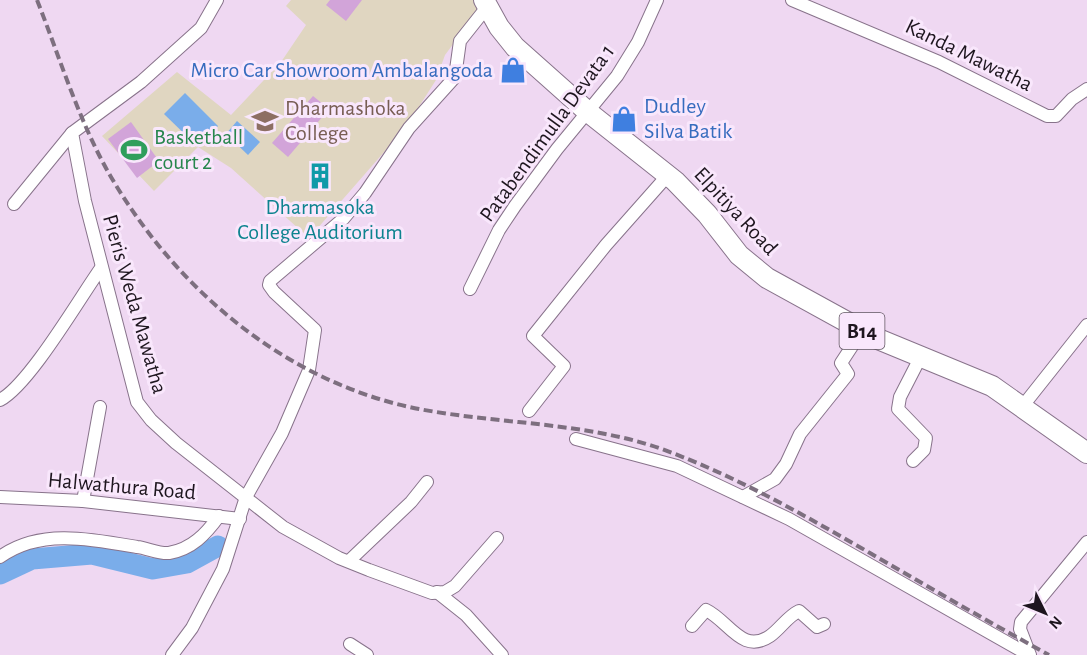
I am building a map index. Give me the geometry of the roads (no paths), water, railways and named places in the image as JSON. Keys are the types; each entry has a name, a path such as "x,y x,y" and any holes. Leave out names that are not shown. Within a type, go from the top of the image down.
{"main road":[{"name":"Elpitiya Road","path":"485,4 515,47 588,112 668,175 707,214 739,255 767,278 862,331 920,358 992,386 1087,453"}],"street":[{"path":"14,204 72,134 141,82 201,28 218,0"},
{"name":"Patabendimulla Devata 1","path":"470,289 499,230 557,149 628,59 657,0"},
{"name":"Kanda Mawatha","path":"792,0 939,62 1047,116 1056,116 1072,99 1087,89"},
{"path":"172,655 192,628 223,569 246,497 282,433 309,370 315,330 268,285 343,219 365,193 410,128 455,77 460,41 485,4"},
{"name":"Pieris Weda Mawatha","path":"72,134 101,268 137,402 176,443 291,532 348,561 437,592 466,615 502,655"},
{"path":"529,411 564,366 533,336 606,245 668,175"},
{"path":"0,400 8,396 28,375 101,268"},
{"path":"1022,407 1087,325"},
{"path":"743,497 767,486 782,470 800,434 848,374 841,363 862,331"},
{"path":"913,461 924,450 926,438 898,409 900,397 920,358"},
{"path":"83,501 100,407"},
{"path":"576,439 677,466 743,497 789,519 1029,655"},
{"path":"348,561 411,502 427,482"},
{"name":"Halwathura Road","path":"0,497 83,501 240,519"},
{"path":"0,557 20,545 53,539 81,538 167,553 187,547 205,536 219,516"},
{"path":"437,592 455,586 496,538"},
{"path":"1029,655 1020,630 1021,622 1087,542"},
{"path":"692,626 706,610 741,640 752,644 768,638 799,611 817,627 824,624"},
{"path":"350,644 367,655"}],"water":[{"name":"Dharmashoka College","path":"185,93 218,126 198,147 164,114"},
{"path":"237,121 260,142 248,155 226,134"}],"waterway":[{"path":"0,574 32,559 92,554 153,569 187,563 218,546"}],"railway":[{"path":"37,0 89,134 111,177 138,219 169,258 203,294 241,326 281,354 325,378 371,396 419,409 601,433 659,448 714,470 793,510 1049,655"}],"place":[{"name":"Micro Car Showroom Ambalangoda","path":"513,70"},
{"name":"Dudley Silva Batik","path":"624,119"},
{"name":"Dharmashoka College","path":"265,121"},
{"name":"Basketball court 2","path":"134,150"},
{"name":"Dharmasoka College Auditorium","path":"320,176"}]}
